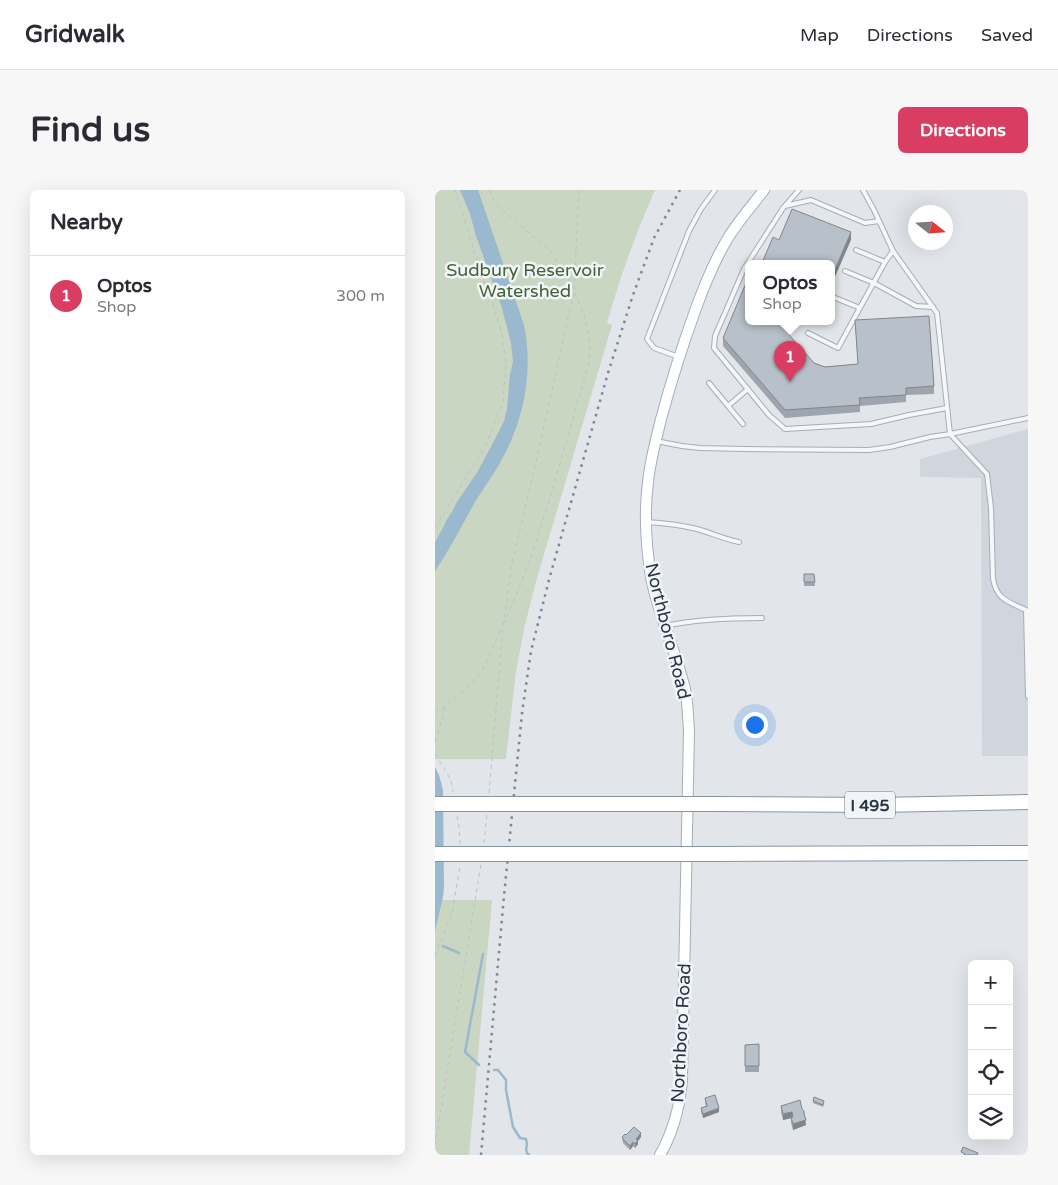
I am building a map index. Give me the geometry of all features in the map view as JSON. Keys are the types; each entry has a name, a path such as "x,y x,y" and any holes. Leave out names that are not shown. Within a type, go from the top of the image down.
{"highway":[{"path":"878,805 1028,793"},
{"name":"I 495","path":"435,804 878,805 1028,802"},
{"path":"953,853 1028,858"},
{"path":"435,854 1028,853"}],"main road":[{"name":"Northboro Road","path":"660,1155 669,1138 677,1114 682,1080 689,718 684,687 658,606 651,575 646,522 648,482 669,389 701,296 721,250 764,190"}],"lane":[{"path":"679,357 654,348 647,339 689,231 701,209 715,190"},
{"path":"750,260 784,206 799,190"},
{"path":"863,190 893,251 937,313 950,434 987,474 991,508 995,590 1002,598 1027,610 1028,696"},
{"path":"784,206 811,200 865,223 879,221"},
{"path":"856,250 885,262"},
{"path":"809,333 838,348 885,262 893,251"},
{"path":"745,267 715,336 714,348 769,416 785,429 871,424 947,408"},
{"path":"845,271 874,283 916,306 933,307"},
{"path":"835,298 860,308"},
{"path":"709,383 743,424"},
{"path":"728,406 748,390"},
{"path":"656,441 700,448 744,450 869,450 890,448 936,435 950,434 1028,418"},
{"path":"646,522 672,524 739,542"},
{"path":"665,626 681,622 761,618"}],"path":[{"path":"435,528 485,445 503,401 506,362 502,334 455,190"},
{"path":"435,713 479,675 517,596 548,508 589,363 590,344 584,315 568,277 550,251 497,205 489,190"},
{"path":"488,798 503,627 512,562 574,291 579,190"},
{"path":"435,742 445,706"},
{"path":"483,846 487,808"},
{"path":"435,1145 480,865"}],"shaded area":[{"path":"1028,429 1028,756 982,756 981,478 920,477 920,459"}],"green space":[{"name":"Sudbury Reservoir Watershed","path":"435,190 655,190 641,222 612,306 607,323 612,325 537,578 516,671 506,759 435,759"},
{"path":"435,900 492,900 469,1155 435,1155"}],"water":[{"path":"460,190 478,190 524,325 528,359 527,376 522,410 511,442 497,469 475,502 435,571 435,542 457,502 478,471 504,421 513,362 511,343 502,308"},
{"path":"435,767 443,790 444,887 435,931"}],"building":[{"path":"792,209 851,232 835,270 835,260 763,260 773,237 779,240"},
{"path":"745,286 745,325 789,325 790,336 814,363 825,367 858,364 855,320 929,316 934,386 906,388 906,395 859,398 860,405 785,410 723,338"},
{"path":"804,574 814,574 815,582 804,582"},
{"path":"759,1044 759,1066 745,1066 745,1045"},
{"path":"715,1095 719,1108 703,1114 701,1108 707,1106 705,1098"},
{"path":"814,1097 824,1101 823,1105 813,1101"},
{"path":"800,1100 806,1120 793,1124 792,1112 783,1114 781,1106"},
{"path":"634,1127 641,1133 636,1139 638,1140 635,1144 633,1142 630,1146 622,1137"},
{"path":"963,1147 978,1153 977,1155 964,1155 961,1152"}],"waterway":[{"path":"443,946 459,953"},
{"path":"479,1065 465,1052 483,954"},
{"path":"494,1070 498,1070 506,1080 513,1127 520,1138 526,1139 526,1149 529,1155"}],"railway":[{"path":"481,1155 522,713 531,651 550,576 608,373 633,295 654,238 680,190"}],"place":[{"name":"Optos","path":"790,382"}]}
